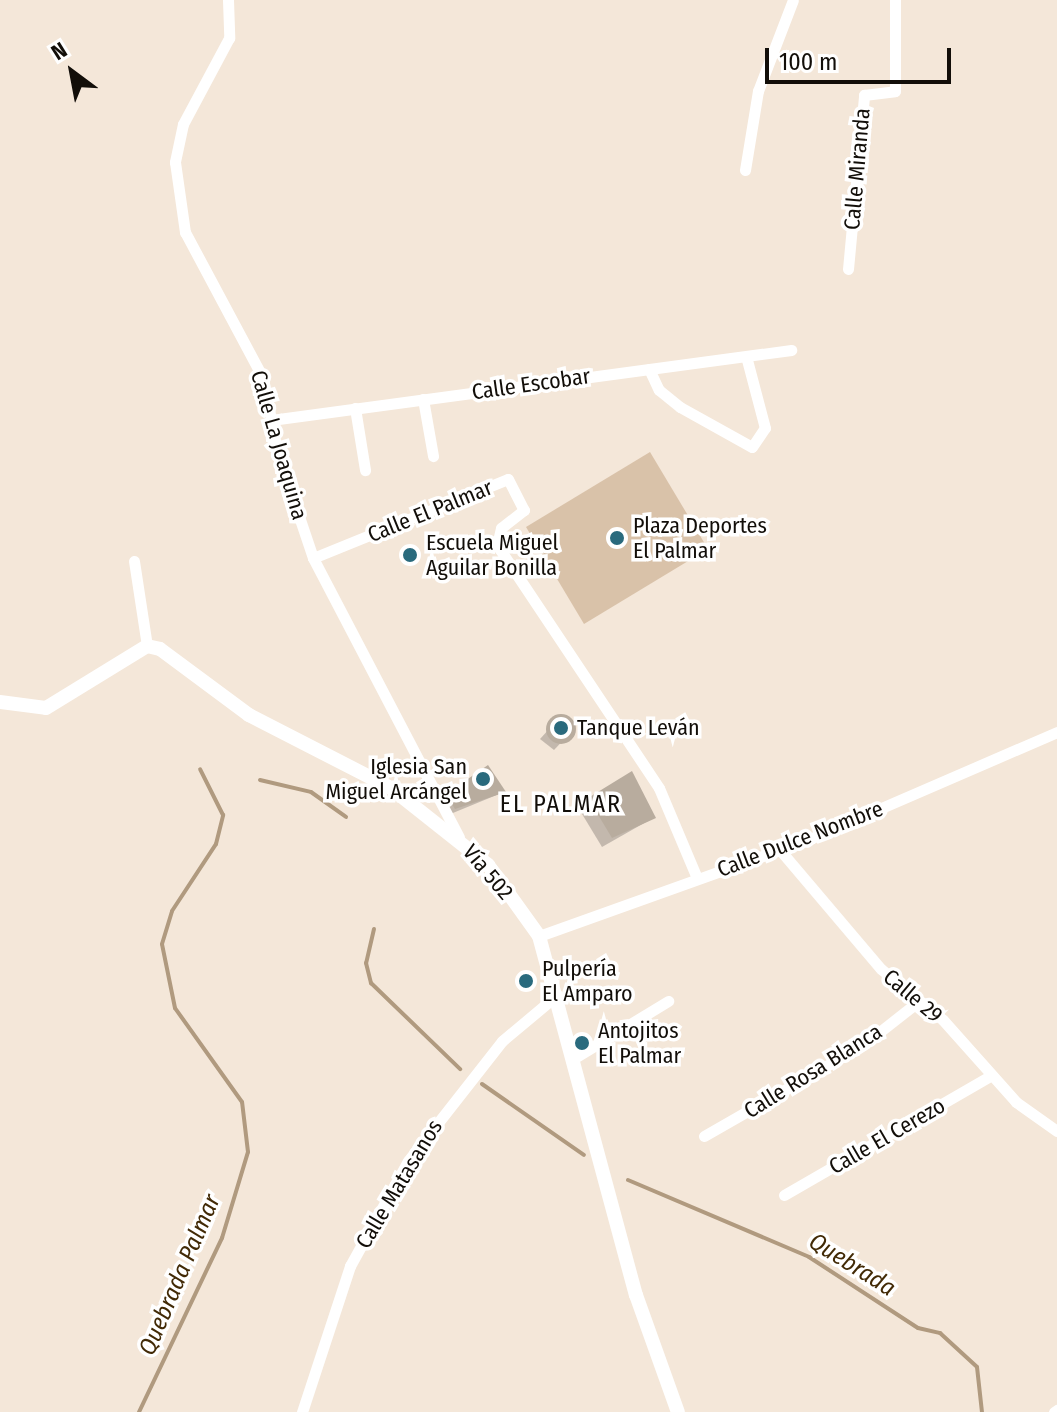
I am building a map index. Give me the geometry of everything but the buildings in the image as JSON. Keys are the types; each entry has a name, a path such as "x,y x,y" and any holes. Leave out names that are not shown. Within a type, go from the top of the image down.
{"street":[{"name":"Calle La Joaquina","path":"228,0 229,38 183,124 177,188 201,272 256,361 313,558 459,837"},
{"path":"745,170 758,91 793,0"},
{"name":"Calle Miranda","path":"848,269 864,95 895,91 895,0"},
{"name":"Calle Escobar","path":"271,420 791,350"},
{"path":"649,369 659,390 680,407 752,447 765,428 746,356"},
{"path":"423,399 433,456"},
{"path":"355,408 365,470"},
{"name":"Calle El Palmar","path":"313,558 508,479 524,510 501,528 497,545 659,788 697,878"},
{"path":"0,702 46,708 147,646 134,561"},
{"name":"Vía 502","path":"147,646 249,715 391,788 459,837 539,936 576,1057 636,1295 678,1412"},
{"name":"Calle Dulce Nombre","path":"539,936 780,850 1057,732"},
{"name":"Calle 29","path":"780,850 850,936 919,1001 990,1076 1057,1131"},
{"name":"Calle Matasanos","path":"302,1412 350,1266 408,1161 502,1041 557,995"},
{"path":"576,1057 668,1001"},
{"name":"Calle Rosa Blanca","path":"704,1136 863,1045 919,1001"},
{"name":"Calle El Cerezo","path":"784,1195 990,1076"}],"shaded area":[{"name":"Plaza Deportes El Palmar","path":"650,452 708,549 584,624 526,527"}],"waterway":[{"name":"Quebrada Palmar","path":"139,1412 222,1238 248,1152 242,1102 175,1008 162,944 172,911 216,844 223,815 200,769"},
{"path":"260,780 311,792 346,817"},
{"path":"374,929 366,963 371,983 460,1069"},
{"path":"482,1084 584,1155"},
{"name":"Quebrada","path":"628,1180 809,1257 918,1328 940,1333 977,1367 982,1412"}],"place":[{"name":"Plaza Deportes El Palmar","path":"617,538"},
{"name":"Escuela Miguel Aguilar Bonilla","path":"410,555"},
{"name":"Tanque Leván","path":"561,728"},
{"name":"Iglesia San Miguel Arcángel","path":"483,779"},
{"name":"Pulpería El Amparo","path":"526,981"},
{"name":"Antojitos El Palmar","path":"582,1043"}],"district":[{"name":"EL PALMAR","path":"561,805"}]}
